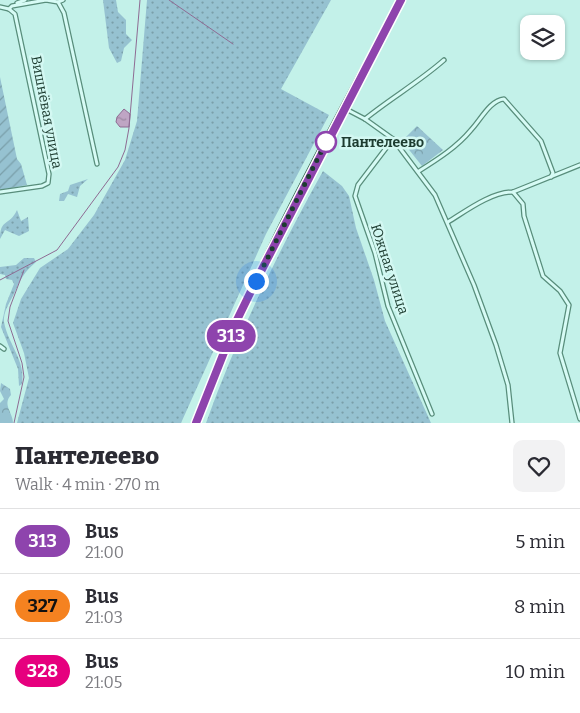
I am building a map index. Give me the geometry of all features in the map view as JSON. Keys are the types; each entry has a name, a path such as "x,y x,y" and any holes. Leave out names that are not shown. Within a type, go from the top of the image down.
{"main road":[{"path":"196,423 242,310 344,108 402,0"}],"street":[{"path":"11,7 25,0"},
{"path":"0,7 11,7 46,0 58,2 63,0"},
{"path":"58,2 64,13 97,164"},
{"name":"Вишнёвая улица","path":"0,192 42,186 48,183 49,174 15,14 11,7"},
{"path":"364,119 390,99 419,82 444,60"},
{"path":"419,171 454,148 486,112 500,100 504,99 541,141 553,172 551,178"},
{"path":"344,108 393,139 419,171 448,222 496,345 508,385 512,423"},
{"name":"Южная улица","path":"393,139 386,151 358,185 355,196 375,253 388,306 432,414"},
{"path":"448,222 481,202 551,178 580,165"},
{"path":"513,192 523,204 524,216 543,276 560,291 569,306 560,353 580,419"},
{"path":"0,346 4,349"}],"green space":[{"path":"103,0 116,0 118,12 126,20 126,34 132,40 124,48 121,61 117,63 109,48"},
{"path":"147,0 331,0 281,89 329,115 266,234 181,423 17,423 29,378 24,353 13,323 21,299 40,268 68,249 94,215 125,160 137,121"},
{"path":"0,77 17,159 21,164 27,185 0,190"},
{"path":"417,126 443,150 422,166 402,141"},
{"path":"323,171 342,186 349,196 356,228 374,280 385,321 431,423 206,423 231,358 259,295"},
{"path":"88,179 80,186 77,197 68,194 64,201 59,201 60,194 68,191 70,185"},
{"path":"17,210 21,221 28,217 29,231 19,236 5,230 0,239 3,225 11,219"},
{"path":"24,258 34,258 36,262 20,280 7,307 4,318 6,330 19,360 23,376 22,384 19,386 18,369 1,327 6,304 14,284 12,280 6,279 5,275 0,274 0,267 16,265"},
{"path":"1,383 10,389 11,395 8,405 13,423 0,423 0,403 4,399 0,391"}],"water":[{"path":"124,109 130,114 129,127 120,127 116,122 117,117"}],"waterway":[{"path":"0,280 57,250 118,167 125,150 129,128 140,0"},
{"path":"169,0 233,44"},
{"path":"14,423 24,377 22,363 8,321 10,307 24,270"}],"bus line":[{"name":"313","path":"196,423 236,322 299,194 401,0"}],"place":[{"name":"Пантелеево","path":"326,142"}],"route":[{"path":"256,281 285,220 326,142"}]}
